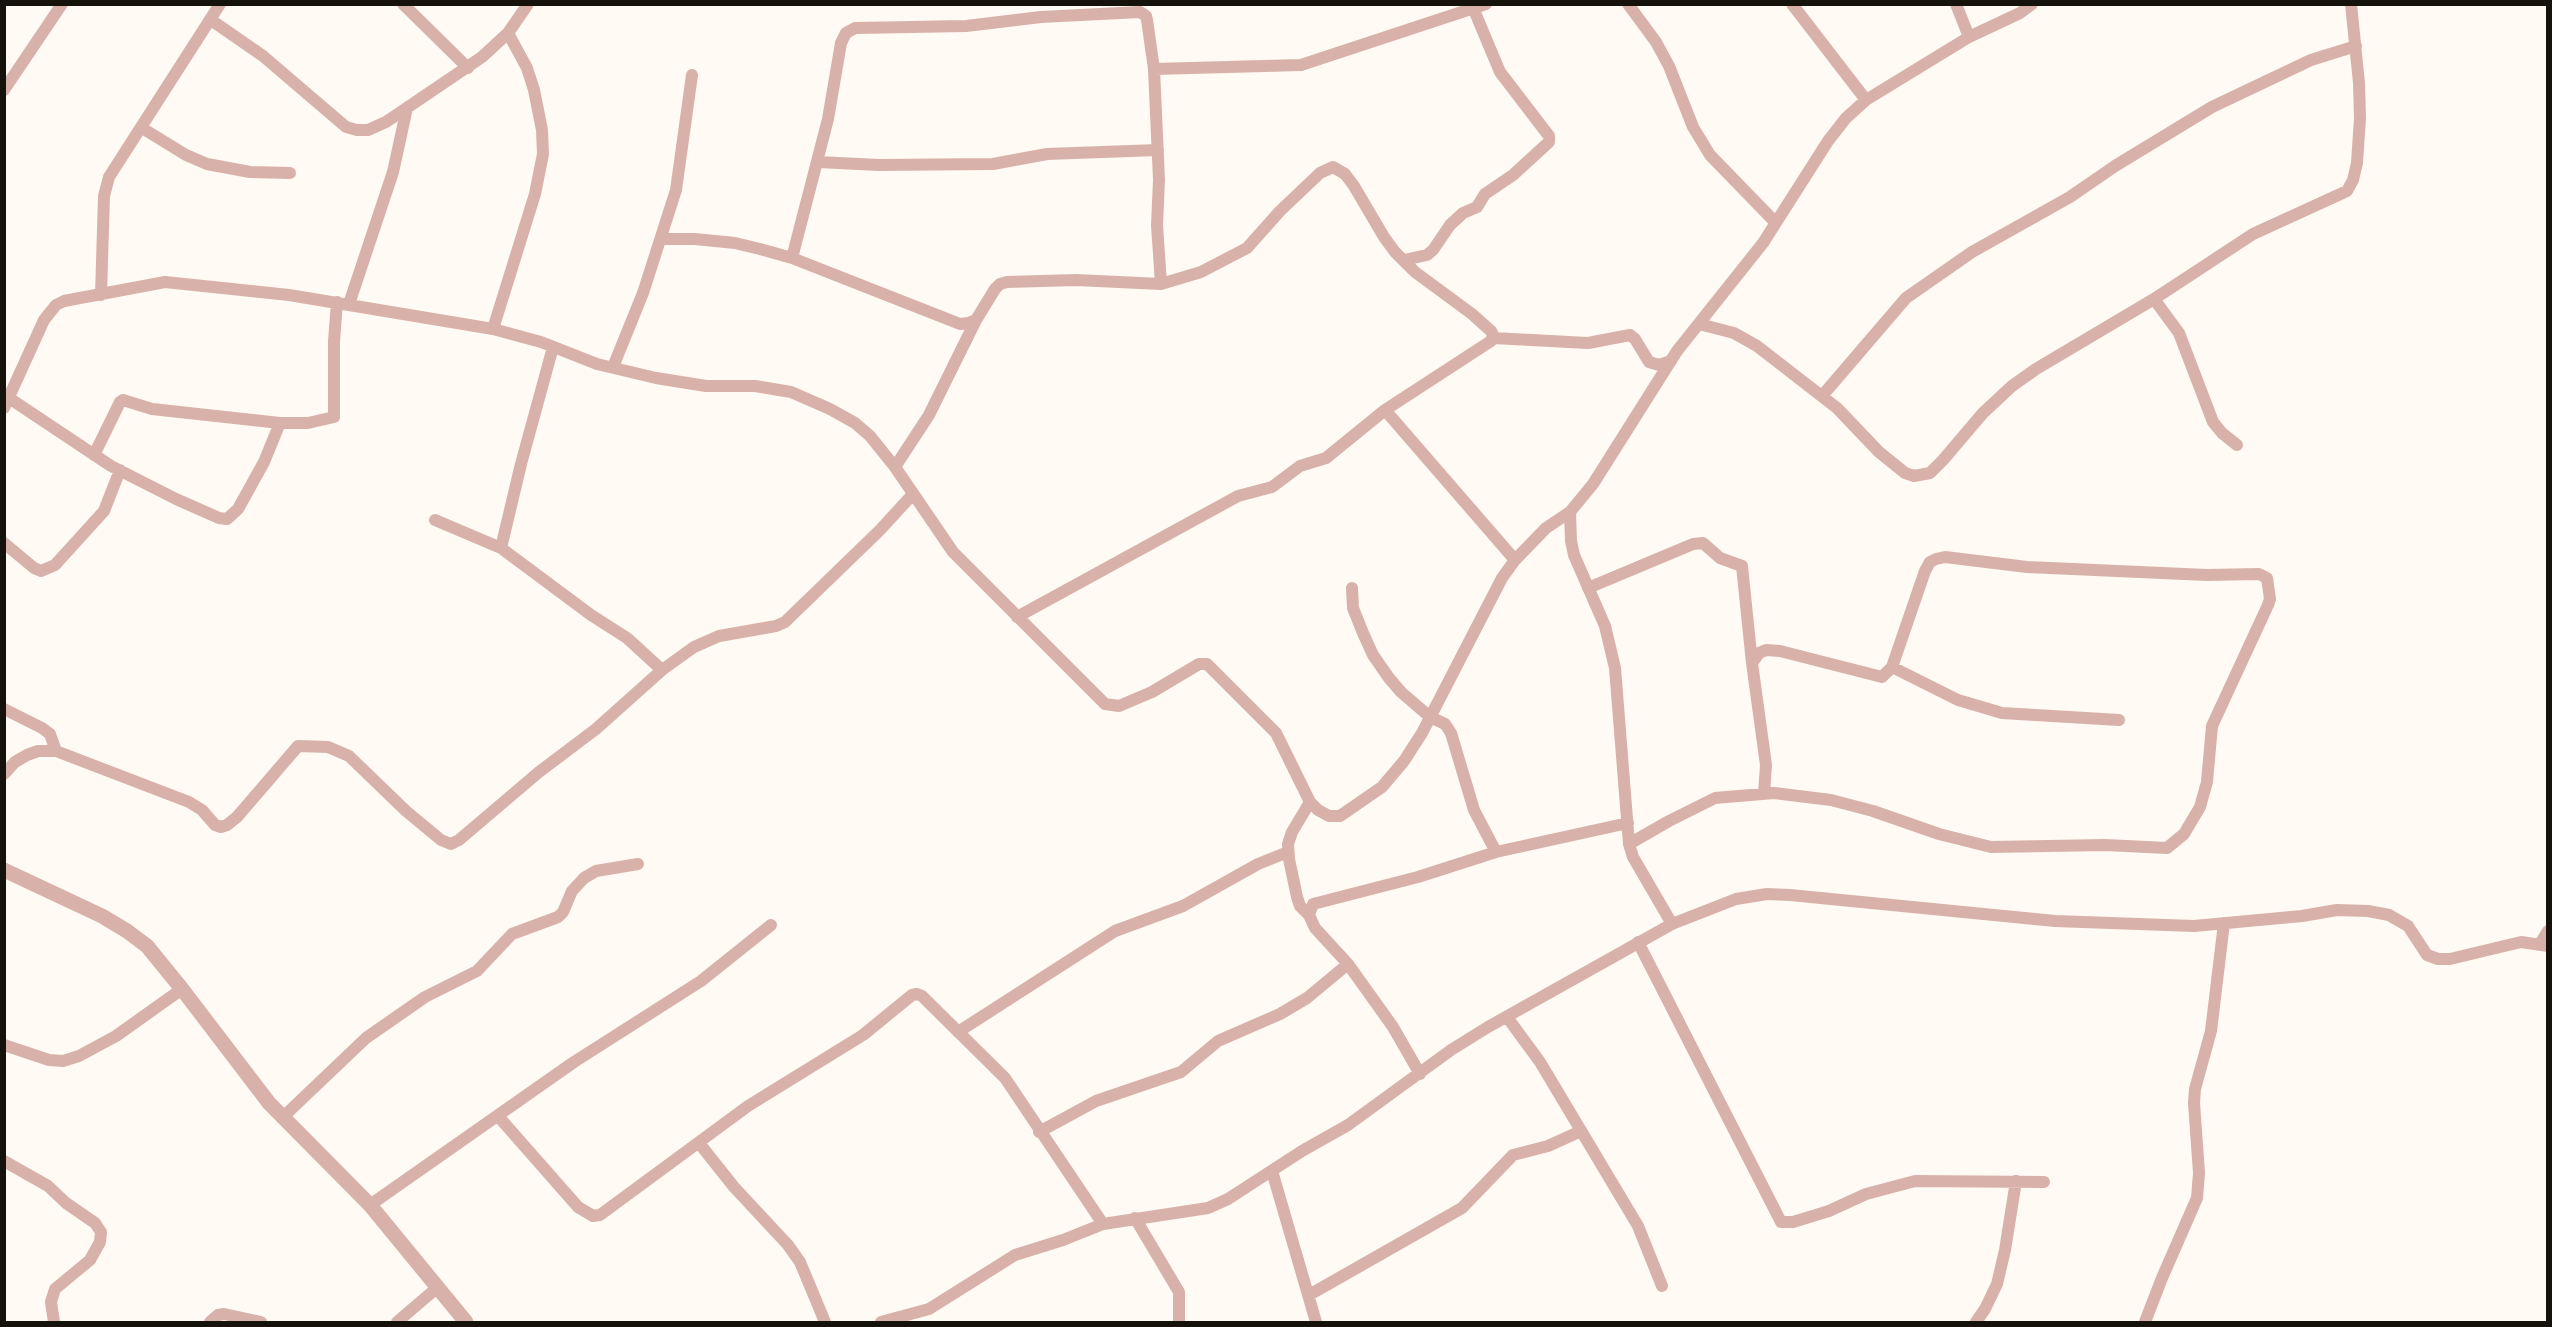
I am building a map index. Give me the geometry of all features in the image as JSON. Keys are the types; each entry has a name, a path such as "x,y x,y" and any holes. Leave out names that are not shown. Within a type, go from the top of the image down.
{"street":[{"path":"4,90 62,4"},
{"path":"101,295 104,196 114,169 211,20 219,4"},
{"path":"403,4 468,68"},
{"path":"211,20 263,56 346,127 368,130 407,108 468,68 508,33 528,4"},
{"path":"1628,4 1656,42 1669,66 1692,127 1710,155 1776,223"},
{"path":"1792,4 1866,100"},
{"path":"1956,4 1969,37"},
{"path":"280,423 254,481 238,509 227,519 219,518 176,500 120,470 7,403 44,320 64,301 165,282 343,303 421,319 493,329 613,367 706,386 775,388 810,398 855,423 870,436 895,467 953,552 1105,704 1119,706 1152,692 1199,664 1207,664 1276,733 1310,802 1329,816 1340,816 1382,787 1404,761 1430,717 1488,601 1515,560 1546,528 1570,512 1605,467 1671,361 1776,223 1828,141 1846,118 1866,100 1969,37 2020,13 2032,4"},
{"path":"1699,324 1734,333 1757,346 1822,396 1879,452 1905,473 1914,476 1930,473 1944,460 1983,413 2012,386 2036,369 2154,299 2253,234 2347,191 2358,163 2360,83 2351,4"},
{"path":"1154,69 1301,65 1480,7 1500,72 1548,136 1549,142 1513,176 1485,194 1477,207 1462,213 1450,225 1433,250 1426,255 1404,260"},
{"path":"792,258 818,162 841,43 846,33 855,28 966,26 1041,17 1140,12 1148,20 1154,69 1158,150 1156,213 1161,284"},
{"path":"493,329 535,194 543,154 542,130 534,90 527,68 508,33"},
{"path":"1822,396 1906,298 1972,252 2070,197 2115,166 2212,107 2311,60 2356,46"},
{"path":"613,367 662,239 679,176 692,75"},
{"path":"94,455 123,400 152,409 280,423 308,423 334,417 334,341 343,303 393,172 407,108"},
{"path":"142,128 186,155 207,164 250,172 290,173"},
{"path":"818,162 879,165 993,164 1047,154 1158,150"},
{"path":"895,467 929,415 994,289 1007,282 1076,280 1161,284 1202,272 1247,248 1280,211 1320,173 1333,167 1345,174 1384,237 1415,272 1473,314 1491,331 1493,339"},
{"path":"662,239 735,243 792,258 960,324 976,320"},
{"path":"2154,299 2179,333 2213,422 2237,445"},
{"path":"1017,617 1238,496 1272,487 1300,466 1326,458 1384,410 1493,339 1588,343 1629,335 1635,339 1649,363 1659,365 1671,361"},
{"path":"501,548 553,347"},
{"path":"1384,410 1515,560"},
{"path":"4,543 34,568 41,571 55,565 104,511 120,470"},
{"path":"4,774 15,762 27,755 38,751 56,751 189,802 202,810 215,825 221,826 227,825 237,816 298,746 328,747 349,756 406,811 441,840 451,844 459,840 539,772 596,729 662,670 703,642 718,636 776,626 785,622 880,530 913,494"},
{"path":"1570,512 1572,548 1605,626 1615,668 1629,844 1633,857 1672,924"},
{"path":"435,520 501,548 591,615 627,638 662,670"},
{"path":"1588,588 1693,544 1702,543 1718,556 1742,566 1766,765 1764,794"},
{"path":"1629,844 1715,798 1764,794 1831,800 1873,811 1939,834 1991,846 2106,845 2167,848 2184,834 2200,807 2207,782 2212,726 2268,605 2270,599 2267,578 2259,574 2195,574 2027,567 1944,557 1930,562 1924,571 1892,667 1882,677 1780,651 1766,650 1759,653 1752,663"},
{"path":"1352,588 1353,608 1373,655 1401,692 1430,717 1444,724 1451,733 1474,810 1496,852"},
{"path":"1892,667 1958,700 2002,713 2119,720"},
{"path":"4,709 50,734 56,751"},
{"path":"1310,802 1292,832 1288,852 1300,906 1309,915 1324,940 1348,964 1393,1027 1420,1074"},
{"path":"1309,915 1315,903 1418,877 1496,852 1628,823"},
{"path":"958,1032 1115,931 1183,906 1258,864 1288,852"},
{"path":"282,1118 366,1038 425,997 477,971 499,945 512,934 558,918 572,891 584,878 596,871 638,864"},
{"path":"4,870 102,916 147,946 183,989 268,1103 370,1204 466,1323"},
{"path":"881,1323 929,1309 1015,1255 1063,1240 1103,1224 1208,1208 1228,1199 1348,1125 1451,1050 1638,942 1672,924 1736,899 1767,894 2055,921 2194,926 2337,910 2368,911 2389,915 2408,926 2427,955 2438,959 2450,959 2521,942 2544,945 2547,931"},
{"path":"2145,1323 2197,1198 2199,1179 2195,1089 2211,1030 2224,923"},
{"path":"370,1204 574,1062 701,981 771,925"},
{"path":"1638,942 1781,1222 1792,1222 1820,1214 1866,1194 1915,1181 2043,1182"},
{"path":"1040,1132 1096,1101 1181,1072 1218,1041 1280,1014 1307,998 1324,987 1348,964"},
{"path":"4,1045 49,1060 63,1061 79,1056 116,1036 183,989"},
{"path":"498,1116 578,1207 592,1216 600,1215 748,1107 863,1035 912,995 922,996 1005,1078 1103,1224"},
{"path":"1507,1017 1540,1062 1638,1226 1662,1286"},
{"path":"1308,1295 1462,1208 1513,1155 1548,1146 1581,1131"},
{"path":"699,1143 800,1262 825,1323"},
{"path":"4,1161 48,1186 66,1203 95,1223 101,1232 100,1242 90,1260 55,1289 51,1302 54,1323"},
{"path":"1272,1171 1316,1323"},
{"path":"1976,1323 1997,1284 2016,1181"},
{"path":"1135,1218 1179,1292 1179,1323"},
{"path":"397,1323 438,1287"},
{"path":"210,1323 218,1315 224,1314 261,1323"}]}
